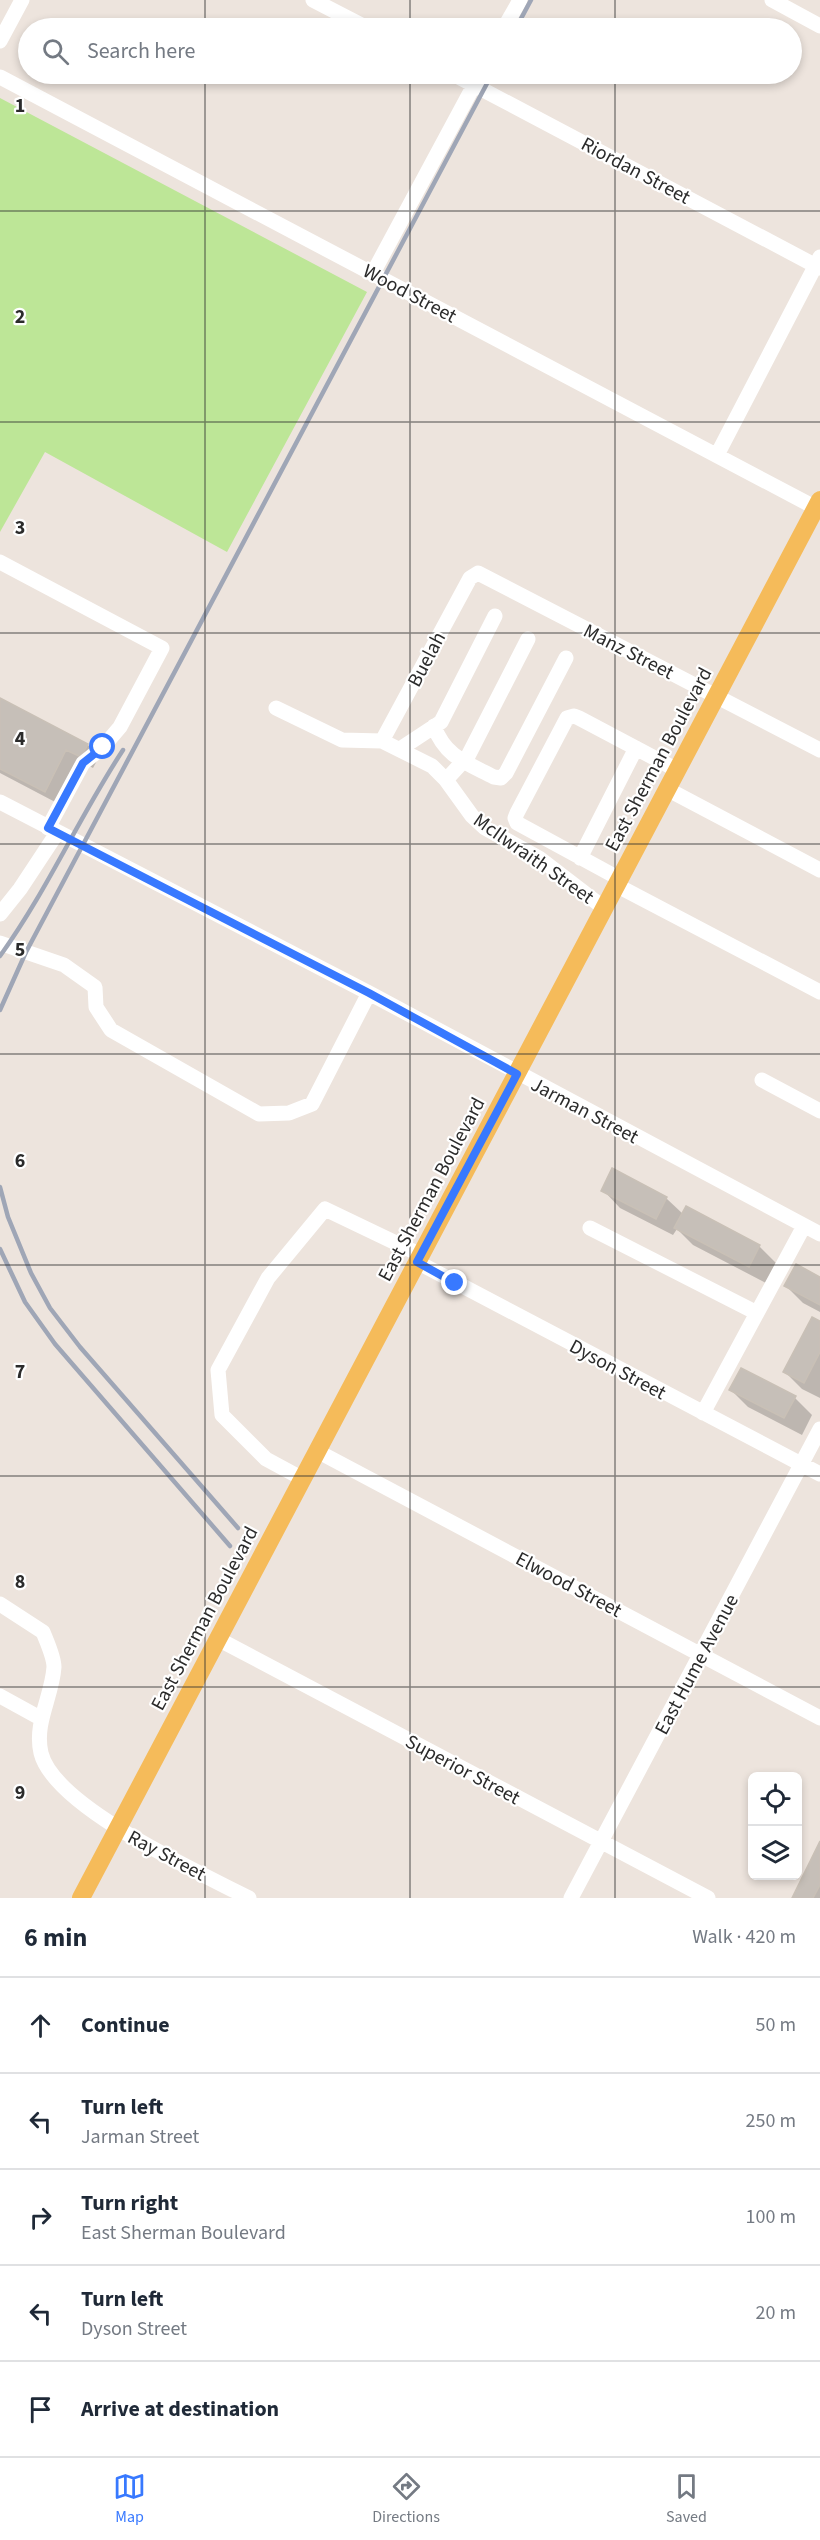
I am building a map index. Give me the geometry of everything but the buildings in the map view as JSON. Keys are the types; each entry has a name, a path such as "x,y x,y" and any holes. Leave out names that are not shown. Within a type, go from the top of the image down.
{"main road":[{"name":"East Sherman Boulevard","path":"81,1898 716,696 819,506"}],"street":[{"path":"0,41 22,0"},
{"path":"313,0 348,18"},
{"path":"510,18 520,0"},
{"path":"772,0 820,26"},
{"name":"Wood Street","path":"0,77 717,455 819,506"},
{"path":"373,273 474,84"},
{"name":"Riordan Street","path":"486,84 819,263"},
{"path":"717,455 819,263"},
{"path":"0,562 162,648 120,726 103,747 83,763 52,830 20,889 0,914"},
{"name":"Manz Street","path":"470,578 478,573 820,750"},
{"name":"Buelah","path":"382,741 470,578"},
{"path":"400,749 441,722 495,616"},
{"path":"446,780 463,761 528,639"},
{"path":"434,726 439,740 448,752 494,777 501,778 506,773 566,658"},
{"path":"276,708 342,740 382,741"},
{"name":"McIlwraith Street","path":"677,770 574,716 567,718 515,818 523,828 820,992"},
{"name":"McIlwraith Street","path":"382,741 432,766 446,780 472,816 486,828 539,858 604,908"},
{"path":"580,858 636,748"},
{"path":"667,789 820,870"},
{"name":"Jarman Street","path":"0,802 369,993 820,1234"},
{"path":"0,943 64,965 95,987 96,1007 111,1030 259,1114 289,1113 312,1104 369,993"},
{"path":"762,1080 820,1111"},
{"name":"Dyson Street","path":"303,1479 266,1459 222,1415 219,1370 268,1278 325,1209 820,1474"},
{"path":"703,1413 804,1226"},
{"path":"590,1228 757,1313"},
{"name":"East Hume Avenue","path":"571,1898 820,1429"},
{"name":"Elwood Street","path":"318,1451 820,1718"},
{"name":"Ray Street","path":"0,1604 44,1632 54,1666 40,1718 41,1753 54,1778 117,1829 249,1898"},
{"name":"Superior Street","path":"218,1639 708,1898"},
{"path":"0,1696 40,1718"}],"green space":[{"path":"0,98 367,292 227,552 45,452 0,532"}],"railway":[{"path":"521,18 531,0"},
{"path":"0,1010 26,952 487,84"},
{"path":"0,956 33,906 123,750"},
{"path":"0,1187 8,1217 31,1273 50,1308 80,1347 238,1528"},
{"path":"0,1249 25,1302 55,1344 230,1546"}],"route":[{"path":"103,747 83,763 48,828 369,993 517,1074 417,1262 455,1283"}]}
